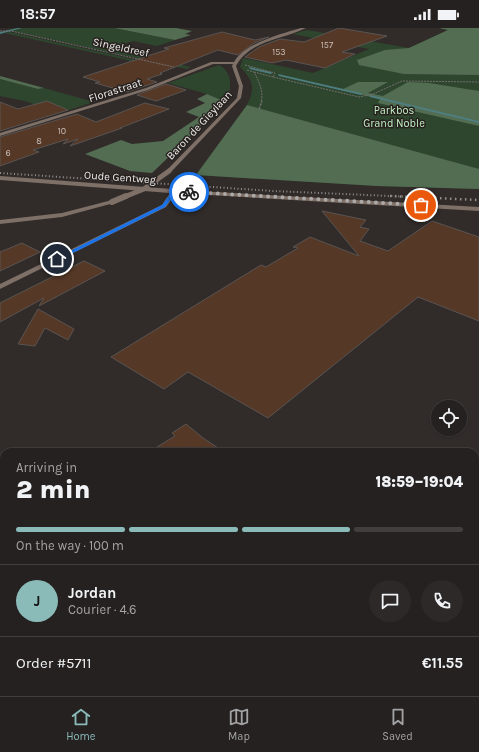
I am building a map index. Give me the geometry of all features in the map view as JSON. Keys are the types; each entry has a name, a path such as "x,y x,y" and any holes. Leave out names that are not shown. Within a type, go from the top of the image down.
{"street":[{"path":"235,65 246,51 304,28"},
{"name":"Florastraat","path":"0,135 114,100 216,63 235,65"},
{"name":"Baron de Gieylaan","path":"0,222 62,215 112,202 148,186 169,171 239,98 241,86 235,65"},
{"name":"Oude Gentweg","path":"0,178 174,191 479,209"},
{"path":"0,287 164,206 174,191"}],"path":[{"name":"Singeldreef","path":"0,31 10,31 192,71"},
{"path":"235,65 273,77 359,97 377,92 395,82 402,81 479,82"},
{"path":"235,65 275,73 273,77"},
{"path":"254,72 264,94 259,109"}],"green space":[{"path":"16,28 114,28 175,40 157,46 133,41 107,49 191,67 187,69 7,30"},
{"path":"114,28 176,28 192,31 185,34 191,35 175,40"},
{"name":"Parkbos Grand Noble","path":"439,28 479,28 479,189 377,186 196,175 250,99 252,85 248,76 240,67 243,58 313,73 369,49 293,34 307,30 409,48 448,30"},
{"path":"439,28 479,28 479,75 404,74 359,65 357,60 385,50 409,48 448,30"},
{"path":"10,32 175,68 168,69 4,33"},
{"path":"219,65 227,72 230,82 226,102 207,94 168,83"},
{"path":"0,76 44,88 38,89 0,79"},
{"path":"0,79 38,89 44,88 94,102 59,113 25,101 0,96"},
{"path":"358,82 388,82 368,93 383,96 408,82 429,83 479,91 479,126 378,103 380,99 341,90"},
{"path":"207,94 226,102 152,173 130,171 85,154 121,140 132,144 163,141 199,117 186,112 205,103 197,99"},
{"path":"247,105 479,169 479,189 377,186 196,175"}],"building":[{"path":"339,28 387,36 342,52 355,54 325,68 286,60 272,63 245,57 259,47 280,39 304,42"},
{"path":"222,32 255,40 269,37 254,43 238,55 218,50 147,79 157,82 127,92 95,83 100,82 83,77 169,49 164,48"},
{"path":"166,84 186,90 156,101 137,95"},
{"path":"47,101 68,110 0,131 0,102 18,109"},
{"path":"145,103 169,109 120,128 122,128 70,146 78,139 63,144 68,139 33,150 39,152 0,166 0,137 77,114 96,122"},
{"path":"322,211 366,220 360,227 369,229 360,241 388,251 432,221 479,237 479,321 418,297 268,418 188,372 164,389 111,357 261,265 266,267 298,248 293,247 310,237 359,256"},
{"path":"22,243 40,252 0,271 0,252"},
{"path":"84,261 105,271 39,306 44,298 0,322 0,303"},
{"path":"38,309 74,329 68,340 45,328 35,346 18,344"},
{"path":"186,424 218,448 156,448 175,436 172,433"}],"waterway":[{"path":"0,33 21,28"},
{"path":"250,68 271,73"},
{"path":"279,75 361,94"},
{"path":"371,96 479,122"}],"railway":[{"path":"0,173 273,191 397,196"},
{"path":"390,196 397,196"},
{"path":"397,196 413,197"},
{"path":"397,196 479,200"}],"way so far":[{"path":"189,192 421,205"}],"route":[{"path":"57,259 164,206 174,191 189,192"}]}
